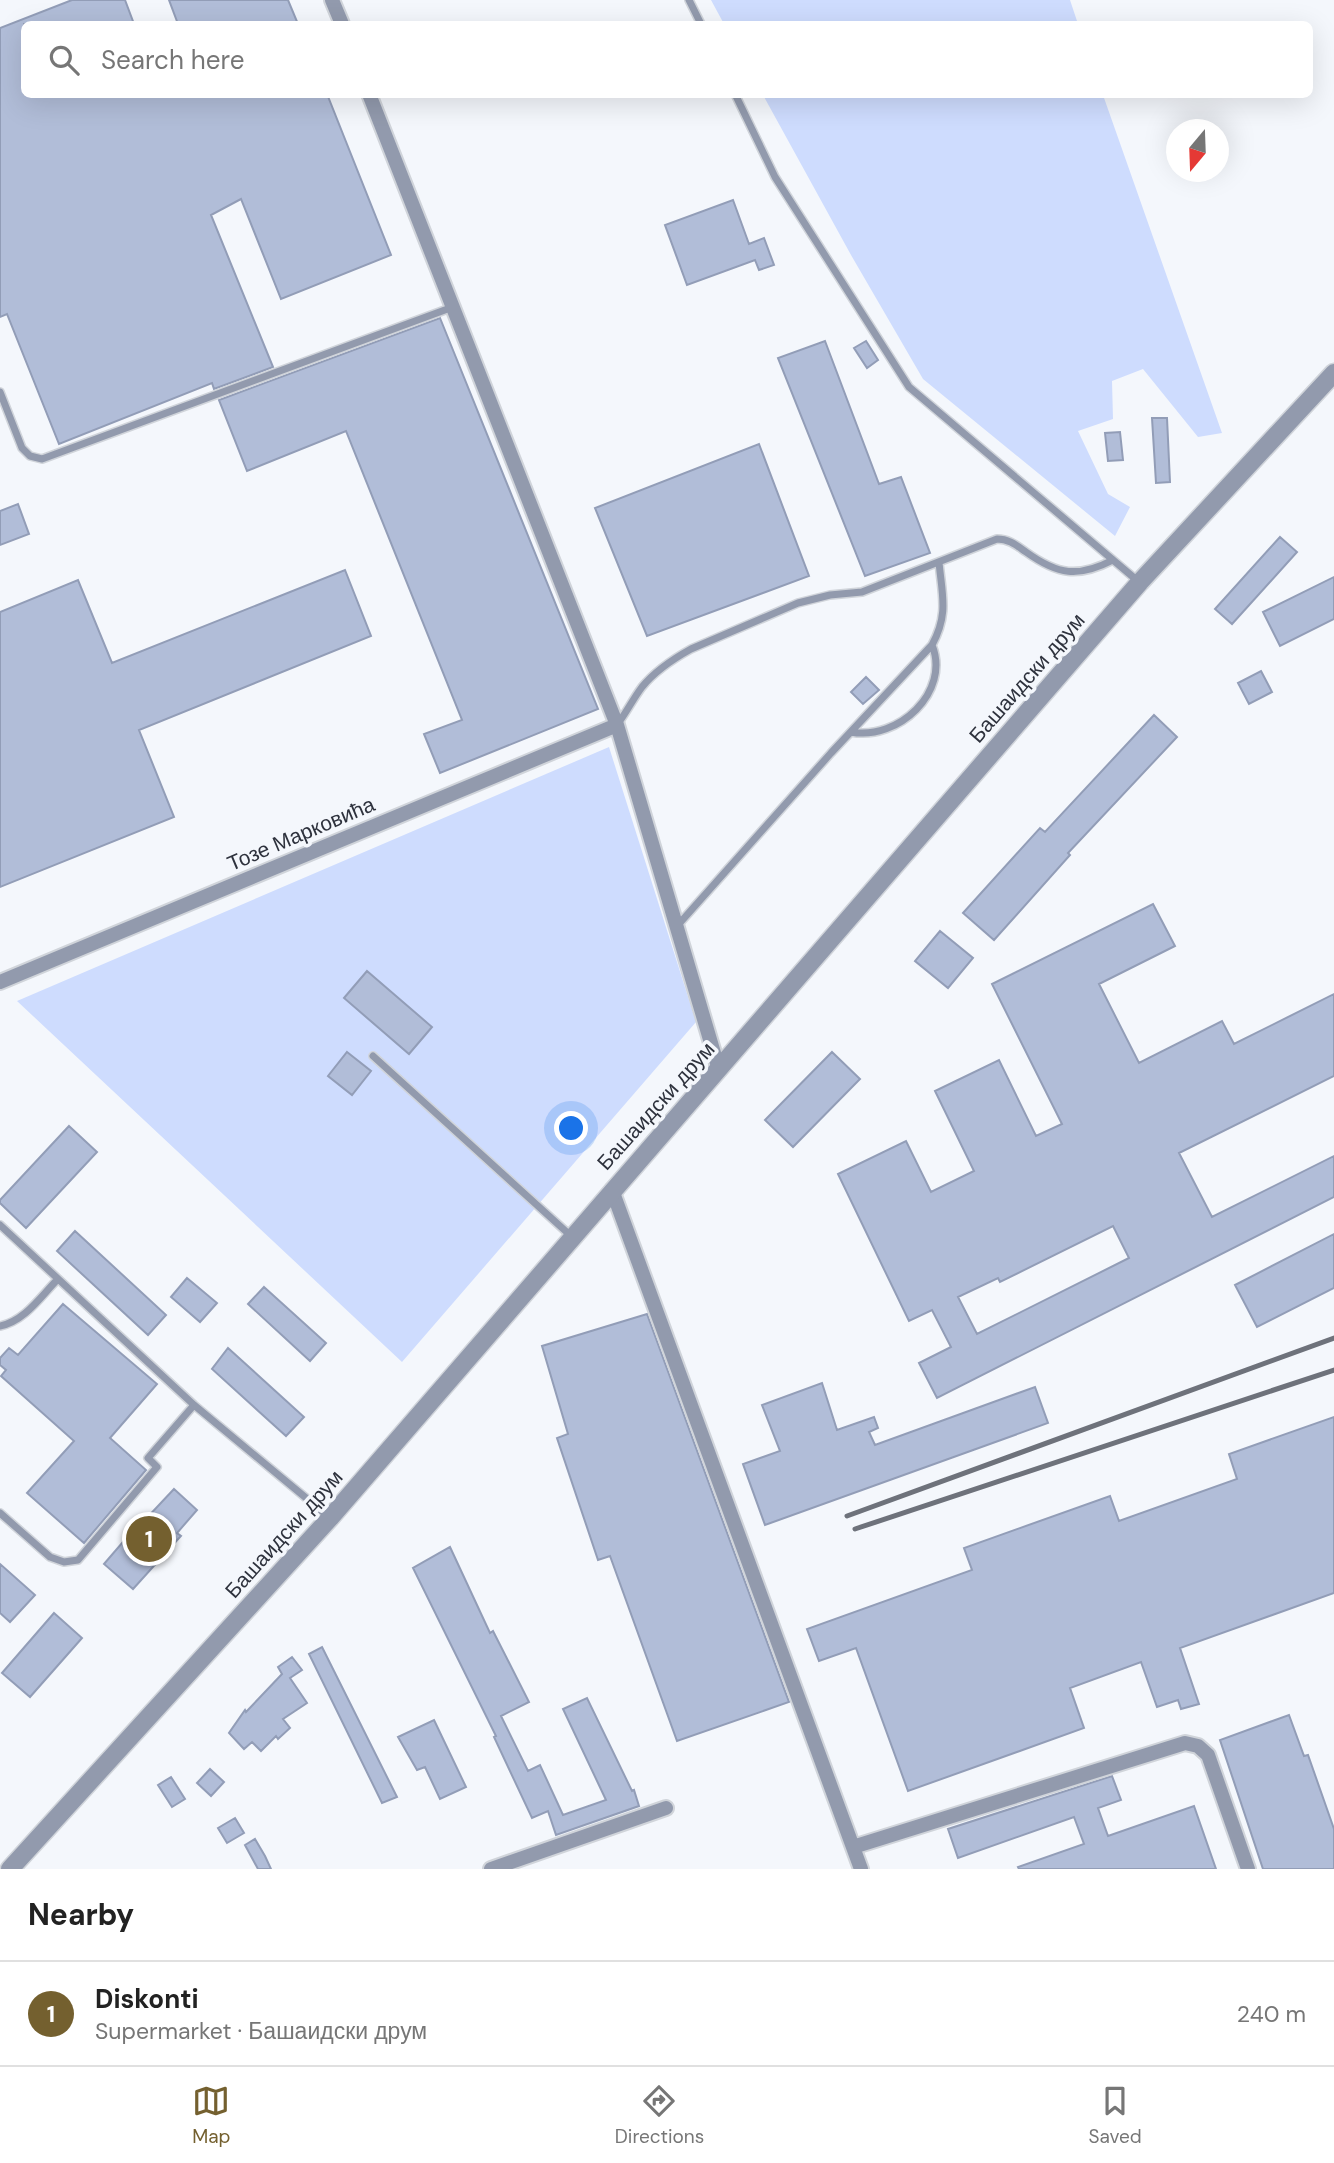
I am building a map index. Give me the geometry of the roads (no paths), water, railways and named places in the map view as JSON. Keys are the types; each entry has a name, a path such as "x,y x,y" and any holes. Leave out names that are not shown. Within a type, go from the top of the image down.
{"street":[{"path":"332,0 341,21"},
{"path":"371,98 617,725 719,1070"},
{"name":"Башаидски друм","path":"10,1869 330,1518 1140,582 1334,373"},
{"name":"Тозе Марковића","path":"0,982 617,725"},
{"path":"612,1190 861,1869"},
{"path":"853,1847 1185,1743 1198,1746 1208,1755 1248,1869"},
{"path":"491,1869 666,1808"}],"lane":[{"path":"689,0 700,21"},
{"path":"737,98 775,177 909,387 1140,582"},
{"path":"0,392 23,448 30,456 42,459 453,307"},
{"path":"617,725 641,688 691,649 798,603 830,595 862,592 997,539 1011,541 1045,565 1066,572 1095,568 1113,560"},
{"path":"677,927 932,645 940,631 944,615 939,562"},
{"path":"851,732 875,732 915,712 929,693 937,669 932,645"},
{"path":"373,1056 572,1237"},
{"path":"0,1225 194,1405 330,1518"},
{"path":"0,1326 10,1324 23,1315 58,1279"},
{"path":"0,1513 50,1557 64,1562 78,1560 157,1467 148,1458 194,1405"}],"railway":[{"path":"847,1516 1334,1338"},
{"path":"855,1529 1334,1370"}],"place":[{"name":"Diskonti","path":"149,1539"}]}
